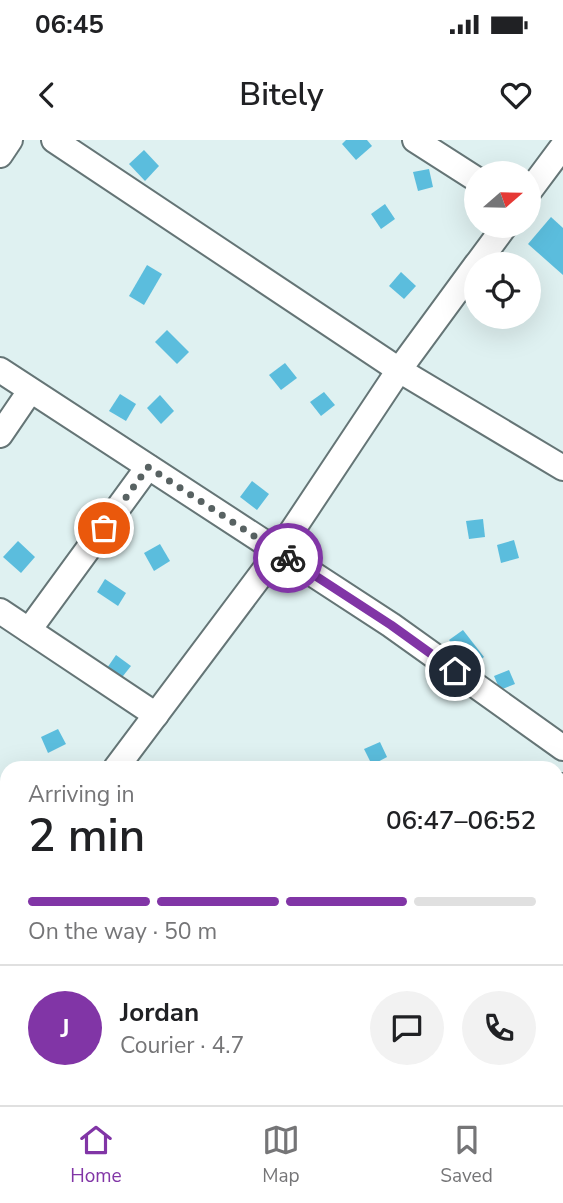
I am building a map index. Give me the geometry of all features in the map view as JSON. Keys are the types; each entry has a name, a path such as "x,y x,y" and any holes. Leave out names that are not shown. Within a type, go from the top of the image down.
{"street":[{"path":"0,155 10,140"},
{"path":"54,140 400,370 563,468"},
{"path":"415,140 464,171"},
{"path":"541,176 563,146"},
{"path":"121,761 278,552 400,370 464,282"},
{"path":"0,370 391,625 563,748"},
{"path":"0,435 30,391"},
{"path":"29,630 148,467"},
{"path":"0,611 156,715"}],"building":[{"path":"346,140 367,140 372,146 356,160 342,144"},
{"path":"144,150 159,166 145,181 129,164"},
{"path":"429,169 433,187 418,191 413,172"},
{"path":"385,204 395,219 381,229 371,214"},
{"path":"551,217 563,228 563,275 541,256 541,252 528,244 533,238 541,238 541,229"},
{"path":"147,265 162,274 144,305 129,296"},
{"path":"401,272 416,286 404,299 389,286"},
{"path":"167,330 189,352 177,364 155,342"},
{"path":"285,363 297,378 281,390 269,375"},
{"path":"324,392 335,405 321,416 310,402"},
{"path":"120,394 136,404 126,421 109,411"},
{"path":"160,395 174,411 161,424 147,408"},
{"path":"252,481 269,494 257,510 240,497"},
{"path":"483,519 485,537 469,539 466,521"},
{"path":"514,540 519,558 501,563 497,545"},
{"path":"18,541 35,557 21,573 3,557"},
{"path":"160,544 170,561 154,571 144,553"},
{"path":"105,579 126,593 118,606 97,592"},
{"path":"463,630 484,657 470,667 449,640"},
{"path":"116,655 131,666 119,681 105,671"},
{"path":"509,670 515,684 500,690 494,676"},
{"path":"58,729 66,744 48,753 41,737"},
{"path":"380,742 387,757 380,761 370,761 364,749"}],"way so far":[{"path":"104,528 148,467 288,558"}],"route":[{"path":"288,558 391,625 455,671"}]}
